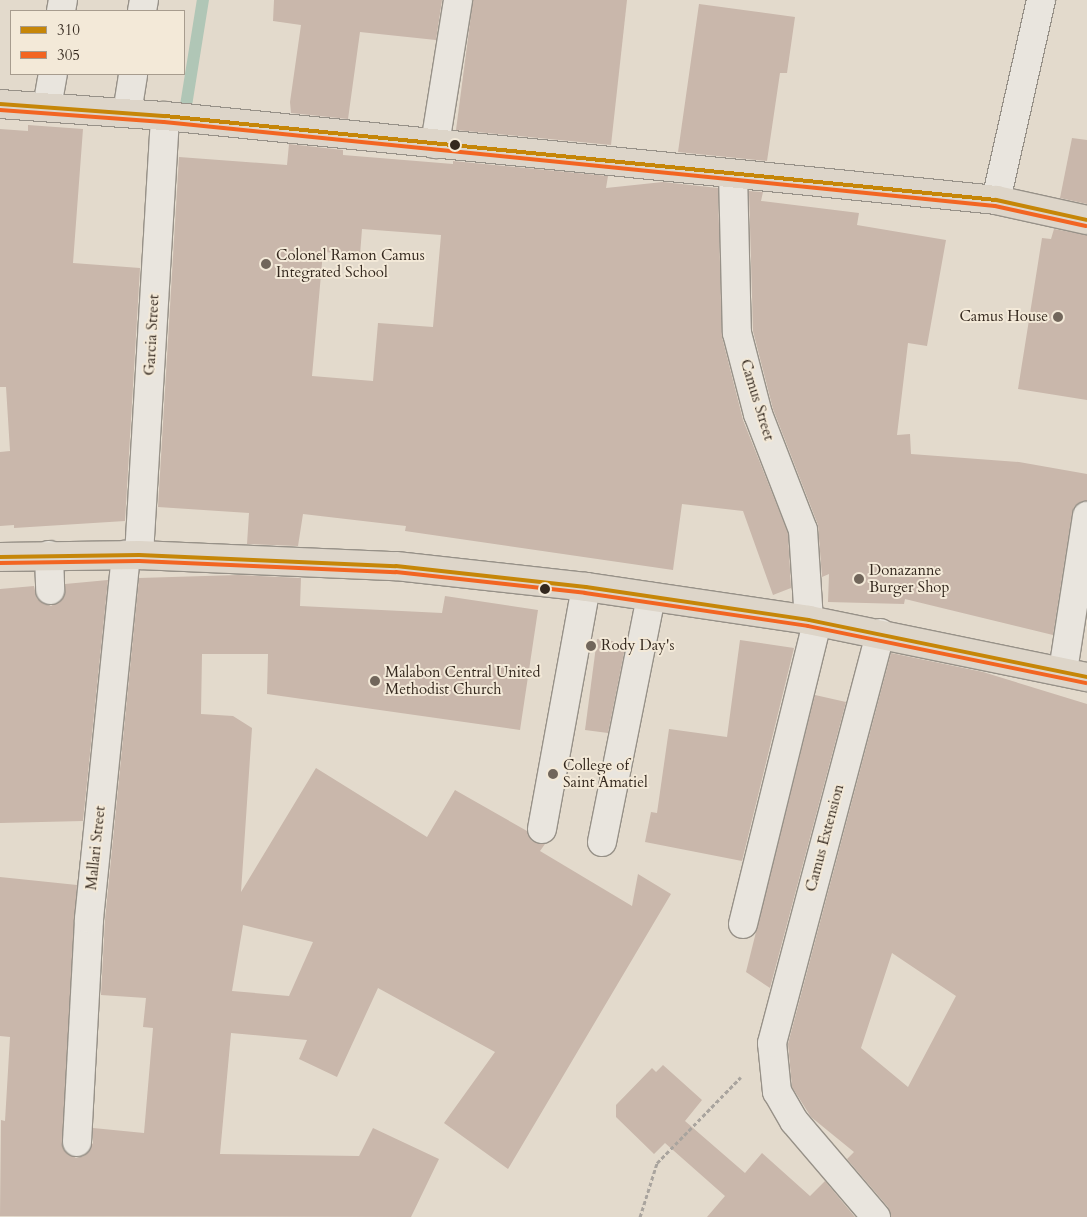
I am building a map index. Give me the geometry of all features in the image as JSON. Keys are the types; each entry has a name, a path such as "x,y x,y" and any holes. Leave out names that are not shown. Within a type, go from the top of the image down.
{"main road":[{"path":"0,104 164,116 996,200 1087,220"},
{"path":"0,557 133,555 396,566 586,587 813,621 880,633 1075,674"}],"street":[{"path":"434,144 458,0"},
{"path":"996,200 1041,0"},
{"path":"47,107 52,75"},
{"path":"127,113 132,75"},
{"name":"Garcia Street","path":"133,555 164,116"},
{"name":"Camus Street","path":"733,174 737,333 758,414 803,530 813,621 743,924"},
{"path":"1075,674 1087,516"},
{"path":"50,555 50,590"},
{"name":"Mallari Street","path":"77,1142 88,919 133,555"},
{"path":"542,829 586,587"},
{"path":"602,842 651,597"},
{"name":"Camus Extension","path":"772,1044 880,633"},
{"path":"772,1044 777,1092 790,1114 876,1217"}],"path":[{"path":"640,1217 657,1163 772,1044"}],"building":[{"path":"274,0 442,0 436,40 360,32 348,119 291,113 290,102 301,25 273,21"},
{"path":"473,0 627,0 611,145 456,130"},
{"path":"699,4 795,17 787,73 780,73 767,161 678,152"},
{"path":"28,125 83,129 73,263 140,268 125,521 14,528 14,525 0,526 0,452 10,451 6,387 0,387 0,129 28,131"},
{"path":"1072,138 1087,140 1087,204 1060,198"},
{"path":"289,144 343,150 343,155 453,164 453,161 608,176 606,188 663,182 718,188 722,337 743,420 788,533 791,588 773,595 743,511 682,504 673,570 405,531 406,526 303,514 298,546 247,544 249,513 158,507 179,157 287,165","holes":["362,229 441,235 433,327 378,323 373,381 312,376 323,252 360,255"]},
{"path":"749,191 763,192 761,201 859,213 857,225 946,240 927,346 908,343 897,435 910,434 911,454 1019,462 1087,474 1087,501 1075,506 1072,514 1053,635 905,599 904,604 828,602 829,574 822,577 818,525 773,409 753,331"},
{"name":"Camus House","path":"1054,229 1087,235 1087,400 1018,389 1042,238 1051,239"},
{"path":"238,575 301,578 300,606 442,613 445,596 538,610 520,730 267,694 268,654 202,654 201,714 233,716 252,728 241,892 316,768 427,837 455,790 527,831 532,841 545,844 540,851 632,906 638,874 671,894 508,1169 444,1123 495,1052 378,988 337,1077 299,1059 307,1040 231,1033 220,1154 359,1156 373,1128 439,1159 411,1217 0,1216 1,1120 5,1121 10,1037 0,1036 0,877 77,885 63,1149 76,1158 84,1156 93,1143 93,1128 144,1133 153,1028 143,1027 146,998 101,995 105,920 139,578","holes":["243,925 313,942 289,996 232,991"]},
{"path":"108,580 83,821 0,823 0,589 34,586 37,599 51,606 63,598 65,584"},
{"path":"597,639 626,643 608,733 585,730"},
{"path":"740,640 794,648 742,861 645,842 651,812 657,813 669,729 727,737"},
{"path":"891,653 983,672 1087,704 1087,1217 891,1217 888,1207 847,1159 854,1152 811,1117 792,1087 788,1044","holes":["892,953 956,996 908,1087 861,1048"]},
{"path":"815,695 846,702 770,988 746,972"},
{"path":"663,1065 702,1100 685,1121 745,1173 762,1153 810,1196 825,1181 855,1217 707,1217 725,1196 665,1143 654,1154 616,1117 616,1105 652,1068 656,1072"}],"waterway":[{"path":"184,118 203,0"}],"transit line":[{"name":"310","path":"0,104 165,116 996,200 1087,220"},
{"name":"305","path":"0,110 164,122 995,206 1086,226"},
{"name":"310","path":"0,557 139,555 396,566 586,587 809,620 1087,677"},
{"name":"305","path":"0,563 139,561 396,572 585,593 808,626 1086,683"}],"place":[{"name":"Colonel Ramon Camus Integrated School","path":"266,264"},
{"name":"Camus House","path":"1058,317"},
{"name":"Donazanne Burger Shop","path":"859,579"},
{"name":"Rody Day's","path":"591,646"},
{"name":"Malabon Central United Methodist Church","path":"375,681"},
{"name":"College of Saint Amatiel","path":"553,774"}]}
